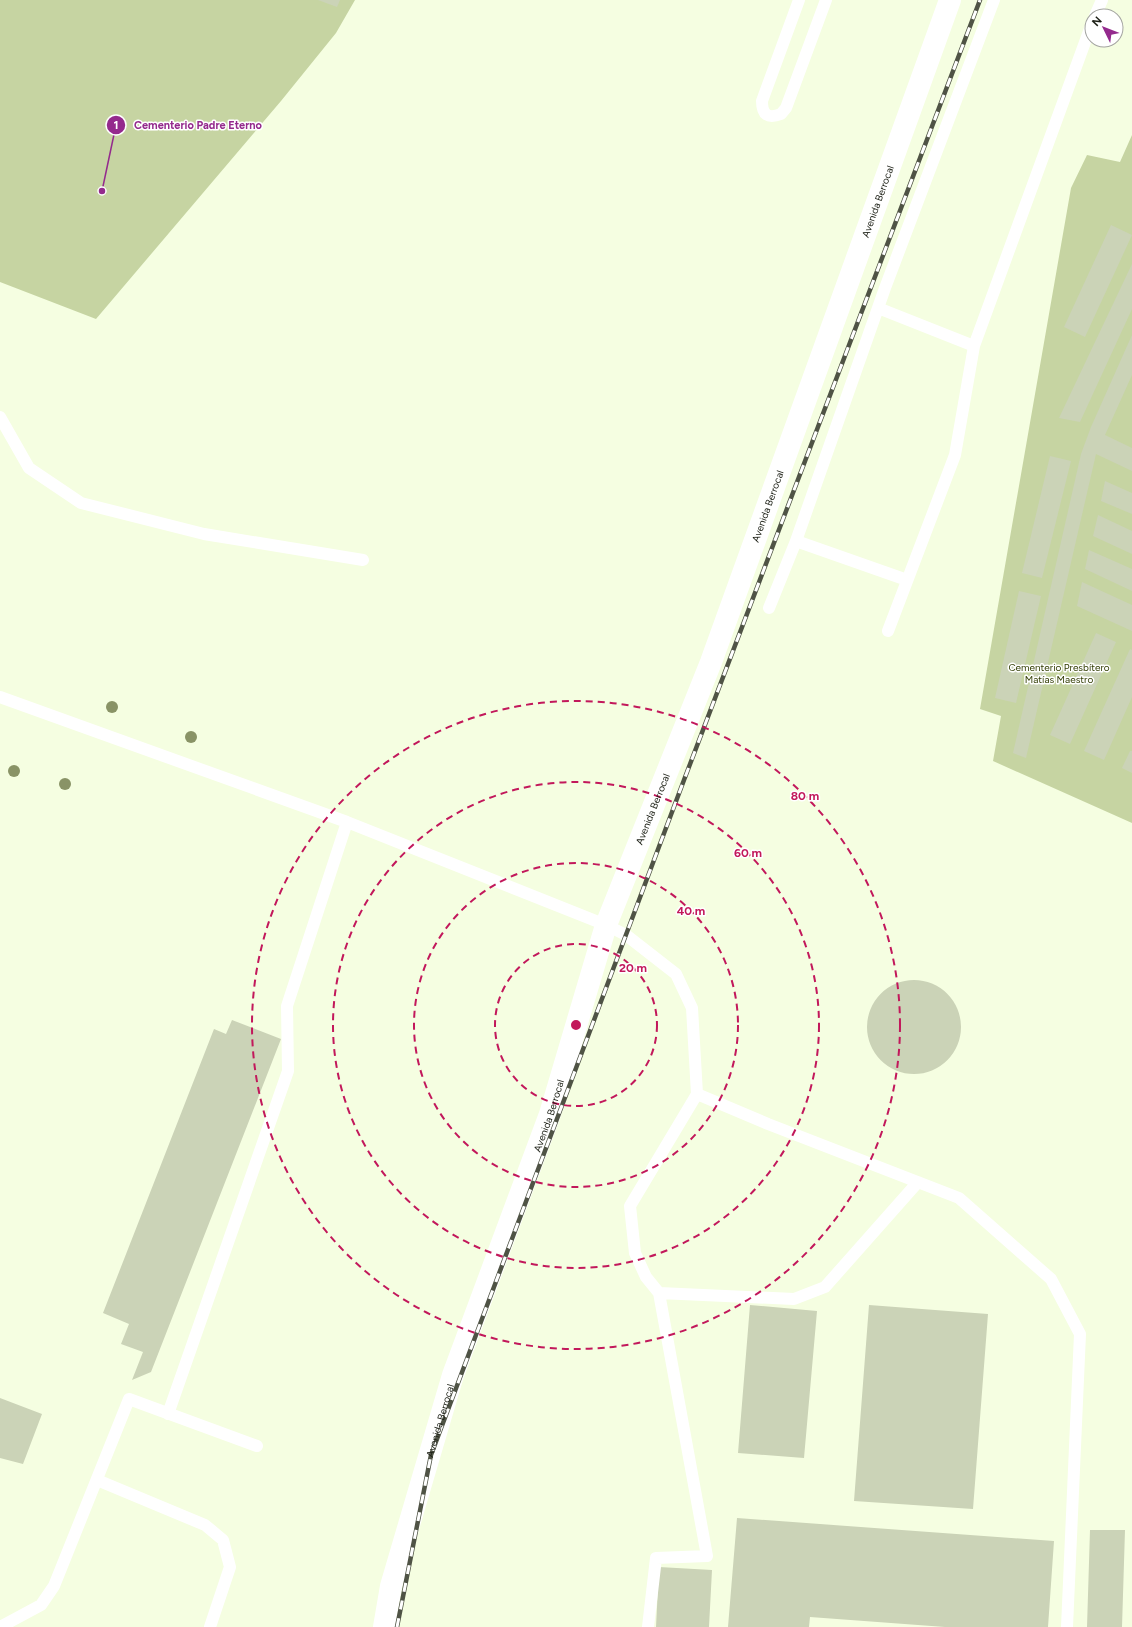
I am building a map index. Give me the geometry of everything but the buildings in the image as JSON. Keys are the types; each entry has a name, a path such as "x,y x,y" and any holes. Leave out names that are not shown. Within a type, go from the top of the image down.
{"street":[{"name":"Avenida Berrocal","path":"384,1627 391,1586 453,1375 550,1114 606,925 712,662 950,0"}],"lane":[{"path":"799,0 762,101 762,108 770,117 781,114 786,108 826,0"},
{"path":"769,608 796,541 878,308 994,0"},
{"path":"888,631 955,456 974,346 1084,45"},
{"path":"878,308 974,346"},
{"path":"0,417 29,468 81,503 204,534 363,560"},
{"path":"796,541 907,580"},
{"path":"0,697 347,822 606,925 626,935 676,974 692,1008 697,1094 630,1206 635,1253 646,1277 659,1293 707,1556 656,1558 648,1627"},
{"path":"168,1414 288,1071 287,1006 347,822"},
{"path":"697,1094 768,1124 959,1198 1051,1279 1080,1334 1066,1627"},
{"path":"659,1293 794,1299 825,1287 918,1182"},
{"path":"0,1627 41,1605 54,1586 129,1399 257,1446"},
{"path":"97,1480 205,1525 223,1540 230,1567 210,1627"}],"green space":[{"path":"0,0 355,0 336,33 281,101 96,319 0,282"},
{"name":"Cementerio Presbítero Matías Maestro","path":"1132,135 1132,823 993,761 1001,716 980,709 1071,188 1087,155 1120,162"}],"railway":[{"path":"397,1627 431,1455 684,780 980,0"}],"place":[{"name":"Cementerio Padre Eterno","path":"102,191"}]}
